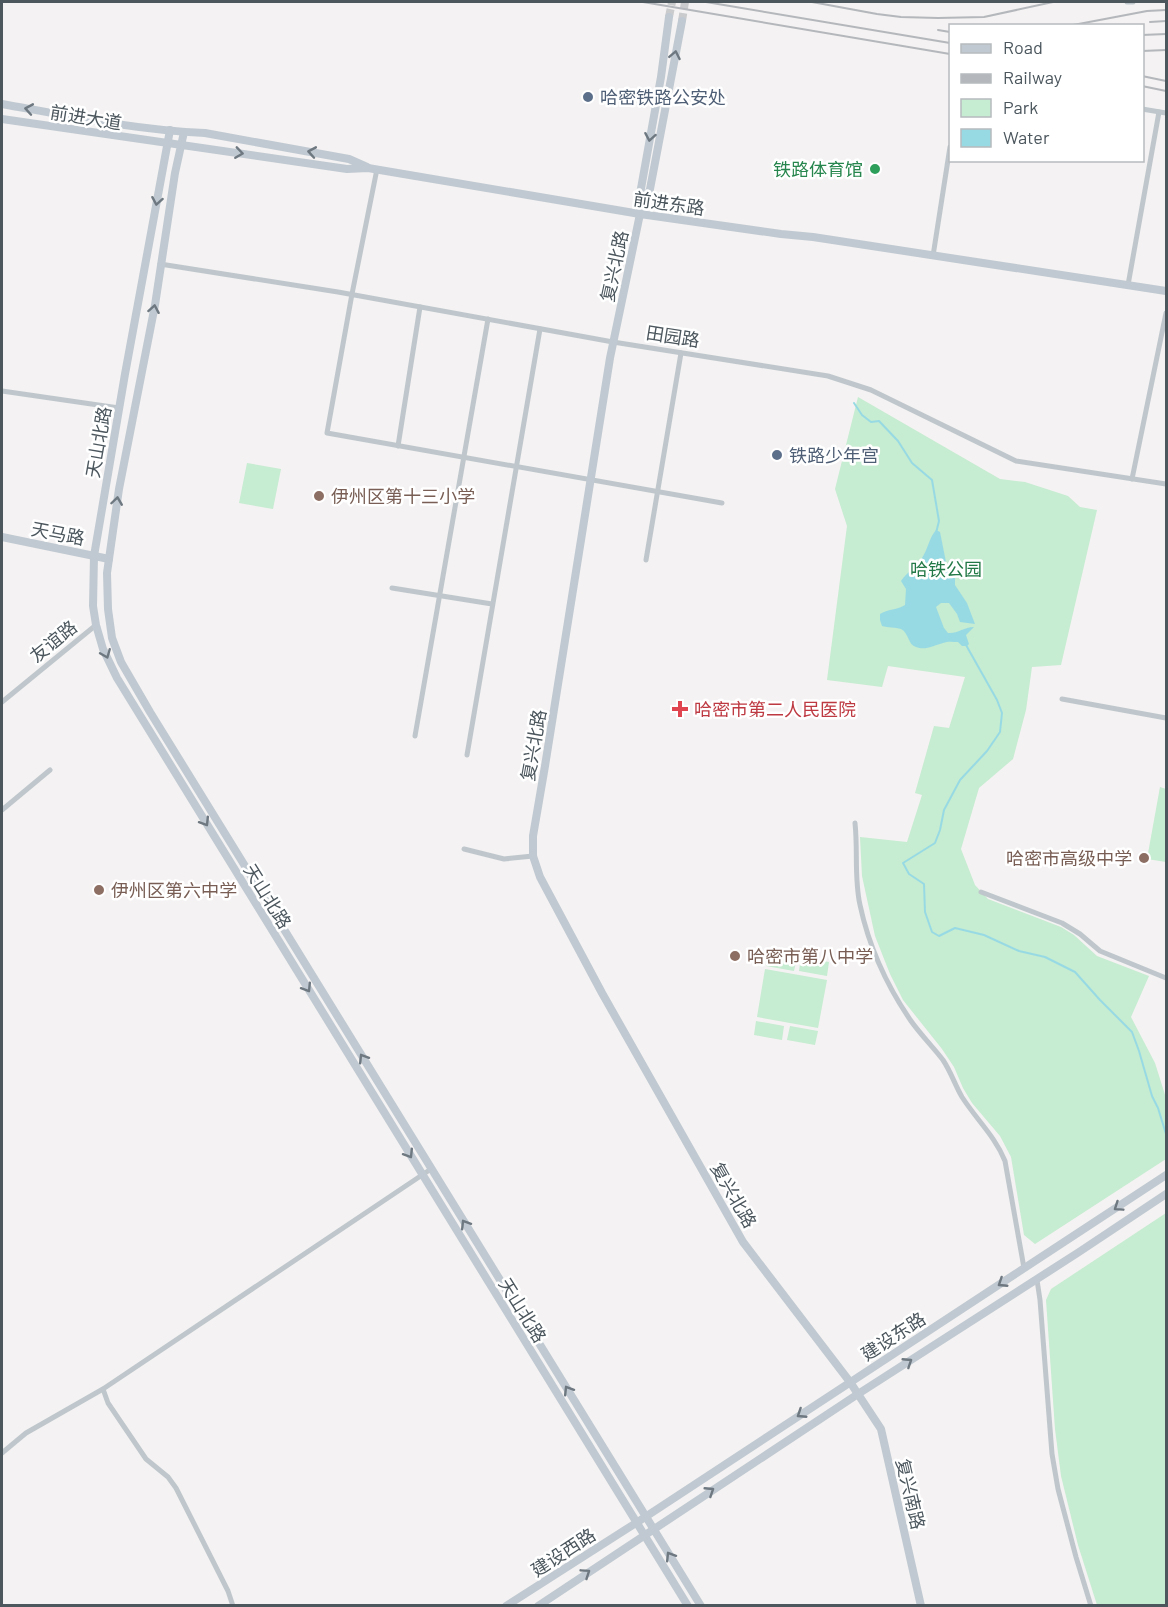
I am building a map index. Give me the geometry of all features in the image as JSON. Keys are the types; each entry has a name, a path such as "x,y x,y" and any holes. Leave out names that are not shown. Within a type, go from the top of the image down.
{"main road":[{"path":"640,214 640,194 661,77 669,17"},
{"name":"复兴北路","path":"682,21 650,189 640,214 613,342 538,803 532,856 540,878 602,993 743,1242 858,1394"},
{"path":"2,104 72,117 205,133 349,159 373,169"},
{"name":"前进大道","path":"2,119 167,143"},
{"name":"天山北路","path":"170,130 94,556 93,606 103,649 117,678 688,1605"},
{"path":"184,132 174,173 155,304 119,489 107,573 112,638 121,662 150,712 701,1605"},
{"name":"前进东路","path":"167,143 347,169 373,169 640,214 813,237 1167,291"},
{"name":"天马路","path":"2,537 109,559"},
{"name":"建设东路","path":"636,1523 1167,1175"},
{"name":"建设东路","path":"644,1535 1167,1194"},
{"name":"复兴南路","path":"858,1394 880,1429 921,1605"},
{"name":"建设西路","path":"506,1605 636,1523"},
{"name":"建设西路","path":"538,1605 644,1535"}],"street":[{"path":"1127,2 1133,2"},
{"path":"1144,109 1167,113"},
{"path":"1128,285 1159,112"},
{"path":"933,256 949,159"},
{"path":"373,169 327,433 722,503"},
{"name":"田园路","path":"160,264 352,294 613,342 839,379 871,390 1016,461 1167,484"},
{"path":"398,446 420,307"},
{"path":"1132,479 1167,313"},
{"path":"415,736 488,319"},
{"path":"467,755 540,329"},
{"path":"646,560 681,353"},
{"path":"2,391 119,408"},
{"path":"392,588 492,604"},
{"name":"友谊路","path":"2,702 96,625"},
{"path":"1062,699 1167,717"},
{"path":"2,810 50,770"},
{"path":"855,823 856,875 866,931 893,993 912,1023 944,1062 961,1096 1000,1147 1005,1161 1024,1268"},
{"path":"464,849 504,859 532,856"},
{"path":"981,892 1062,923 1080,934 1100,951 1167,978"},
{"path":"2,1453 26,1433 103,1389 431,1169"},
{"path":"1036,1280 1040,1300 1052,1454 1064,1512 1091,1605"},
{"path":"103,1389 108,1403 146,1459 168,1477 176,1488 233,1605"}],"green space":[{"name":"哈铁公园","path":"858,397 1000,479 1025,482 1068,496 1080,507 1097,510 1061,665 1032,667 1026,710 1013,759 979,788 961,849 975,885 988,899 1061,927 1074,935 1097,956 1149,976 1131,1017 1155,1063 1166,1098 1166,1159 1035,1244 1024,1235 1011,1157 1000,1136 972,1103 954,1067 903,1000 890,974 875,936 862,876 860,837 907,842 922,795 915,793 934,726 949,728 965,677 888,666 882,687 827,680 847,526 835,489"},
{"path":"247,463 281,469 273,509 239,503"},
{"path":"1160,787 1166,789 1166,862 1147,859"},
{"path":"769,952 797,957 794,971 766,966"},
{"path":"801,957 829,962 827,976 799,971"},
{"path":"765,969 827,980 818,1028 757,1017"},
{"path":"756,1021 784,1026 782,1040 754,1035"},
{"path":"790,1026 818,1031 815,1045 787,1040"},
{"path":"1166,1213 1166,1605 1097,1605 1078,1545 1061,1476 1055,1429 1046,1300 1051,1289"}],"water":[{"path":"936,530 940,532 946,562 955,576 955,585 967,603 975,624 960,622 949,603 941,603 936,607 948,633 974,627 966,635 969,644 967,646 962,646 958,642 945,642 919,648 911,644 904,631 899,628 882,626 880,620 880,614 905,605 906,589 901,581 922,558"}],"waterway":[{"path":"854,403 862,415 871,422 879,421 898,441 912,463 932,480 939,521 936,533"},
{"path":"966,645 997,700 1002,713 1000,732 987,751 960,780 944,810 935,843 903,863 909,874 924,884 925,912 932,932 939,936 955,928 984,935 1019,951 1045,957 1075,972 1132,1032 1166,1134"}],"tunnel":[{"path":"669,17 672,2"},
{"path":"682,21 685,2"}],"railway":[{"path":"643,2 949,54"},
{"path":"706,2 949,43"},
{"path":"812,2 877,14 938,18 984,17 1053,2"},
{"path":"1079,24 1147,11 1166,10"},
{"path":"1150,22 1166,21"},
{"path":"938,30 949,32"},
{"path":"1144,35 1166,34"},
{"path":"1144,51 1166,50"},
{"path":"1144,76 1166,81"},
{"path":"1144,86 1166,91"}],"place":[{"name":"哈密铁路公安处","path":"588,97"},
{"name":"铁路体育馆","path":"875,169"},
{"name":"铁路少年宫","path":"777,455"},
{"name":"伊州区第十三小学","path":"319,496"},
{"name":"哈密市第二人民医院","path":"680,709"},
{"name":"哈密市高级中学","path":"1144,858"},
{"name":"伊州区第六中学","path":"99,890"},
{"name":"哈密市第八中学","path":"735,956"}]}
